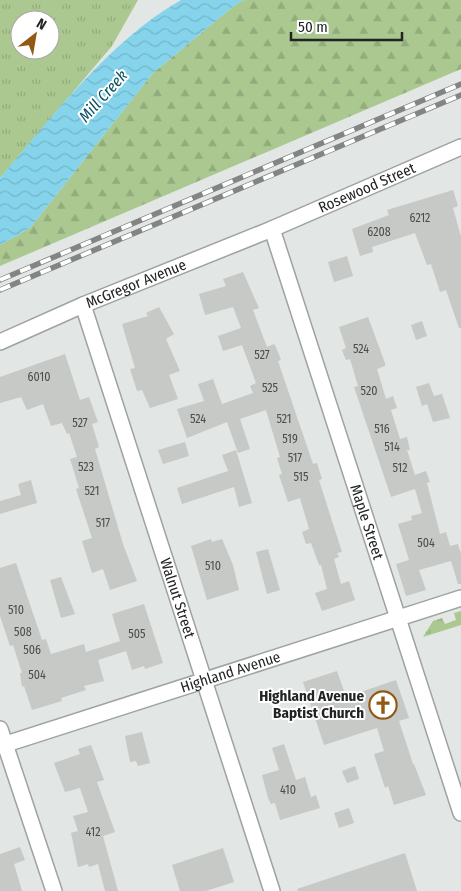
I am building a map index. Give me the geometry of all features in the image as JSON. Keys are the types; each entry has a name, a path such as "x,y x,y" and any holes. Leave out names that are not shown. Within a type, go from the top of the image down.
{"street":[{"name":"Rosewood Street","path":"272,229 461,148"},
{"name":"McGregor Avenue","path":"0,342 83,305 272,229"},
{"name":"Maple Street","path":"272,229 461,813"},
{"name":"Walnut Street","path":"83,305 272,891"},
{"name":"Highland Avenue","path":"2,745 461,598"},
{"path":"0,730 2,745 54,891"}],"green space":[{"path":"0,0 138,0 112,46 0,178"},
{"path":"244,0 461,0 461,69 0,266 0,245 30,228 153,73 235,5"},
{"path":"461,611 461,625 423,637 433,621 442,618 445,624 456,620 454,613"}],"water":[{"name":"Mill Creek","path":"181,0 244,0 235,5 153,73 30,228 0,245 0,178 83,81 106,58 154,17"}],"building":[{"path":"453,190 458,206 453,208 461,236 461,328 459,328 446,290 440,292 431,264 427,265 415,233 372,247 373,252 360,256 352,229 389,215 387,210"},
{"path":"347,256 353,276 334,282 328,262"},
{"path":"243,272 259,308 253,310 267,347 274,344 276,347 281,360 278,361 313,464 317,463 322,479 319,480 342,552 337,553 339,557 334,559 341,584 349,581 355,600 322,611 315,593 327,589 321,565 319,565 311,543 306,544 302,532 309,529 300,498 288,502 279,475 282,474 277,458 280,457 266,410 240,419 250,449 238,453 227,422 187,438 177,409 204,401 198,384 213,379 222,404 253,393 250,386 256,383 242,345 223,351 218,336 241,328 233,307 205,315 199,294 226,286 223,279"},
{"path":"159,307 174,334 166,339 180,371 169,375 178,399 150,408 142,390 137,391 130,369 135,368 122,324 148,316 146,313"},
{"path":"368,317 385,363 385,366 377,369 386,399 393,396 397,408 391,410 400,439 407,437 410,450 407,450 415,475 426,471 430,482 427,483 440,534 446,532 450,546 458,544 461,554 461,584 458,584 451,561 419,570 426,590 406,596 396,564 409,560 398,524 412,520 411,516 422,513 415,489 391,497 354,387 358,386 350,359 346,360 342,350 346,348 339,327"},
{"path":"422,321 427,336 416,340 411,325"},
{"path":"65,354 80,400 89,397 98,422 92,424 99,447 95,449 123,544 137,581 110,590 103,569 92,573 82,541 92,538 76,489 79,488 70,459 77,457 69,433 67,434 62,423 51,426 43,404 27,410 21,397 0,403 0,377"},
{"path":"429,383 434,396 442,394 450,418 433,422 427,404 422,406 416,387"},
{"path":"185,442 189,456 163,464 158,450"},
{"path":"236,450 252,503 239,507 234,487 182,504 177,488 228,471 222,455"},
{"path":"31,480 37,503 0,514 0,501 21,495 18,484"},
{"path":"211,539 212,542 222,539 233,565 239,590 207,600 191,546"},
{"path":"268,549 280,590 267,594 256,552"},
{"path":"16,563 42,640 46,639 51,654 84,644 86,652 120,641 112,614 144,604 163,663 145,669 144,666 132,670 126,651 98,660 104,681 84,686 86,690 61,698 62,701 32,710 24,686 22,687 20,673 22,673 13,645 10,646 0,616 0,568"},
{"path":"61,577 75,614 61,618 50,580"},
{"path":"337,671 346,697 396,680 409,718 399,721 413,764 426,795 394,805 388,786 385,788 374,754 384,751 377,728 324,745 303,682"},
{"path":"142,732 150,763 138,766 136,761 130,762 125,736"},
{"path":"284,744 296,780 305,777 311,797 316,795 320,808 280,820 275,803 271,804 268,798 262,775 279,770 272,748"},
{"path":"91,745 104,780 97,782 115,832 103,836 118,891 105,891 98,864 89,867 88,864 78,867 71,833 78,831 73,816 88,812 80,788 65,792 54,763 80,754 78,749"},
{"path":"355,766 359,779 347,783 342,771"},
{"path":"349,808 354,823 339,828 334,813"},
{"path":"20,847 25,860 14,864 22,891 0,891 0,854"},
{"path":"223,848 234,882 206,891 180,891 172,865"},
{"path":"405,853 417,891 298,891 297,889"}],"railway":[{"path":"0,280 461,84"},
{"path":"0,290 461,95"}],"place":[{"name":"Highland Avenue Baptist Church","path":"383,705"}]}
